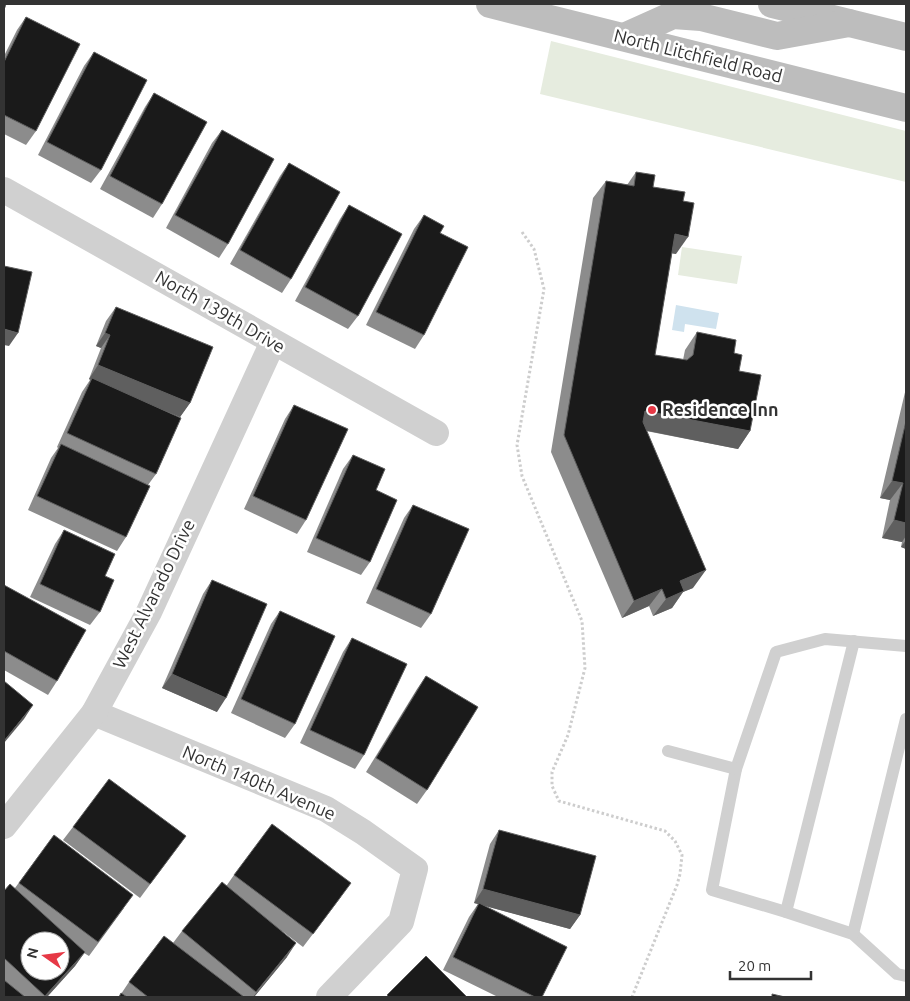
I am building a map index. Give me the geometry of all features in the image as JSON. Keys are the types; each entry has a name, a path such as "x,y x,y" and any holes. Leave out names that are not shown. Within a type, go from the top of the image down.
{"main road":[{"name":"North Litchfield Road","path":"490,4 906,108"},
{"path":"772,4 906,37"},
{"path":"624,37 673,15 701,17 777,36 849,23"}],"street":[{"name":"North 139th Drive","path":"4,190 436,433"},
{"name":"West Alvarado Drive","path":"4,826 94,713 149,612 273,342"},
{"name":"North 140th Avenue","path":"94,713 326,809 363,832 414,869 400,922 329,997"}],"lane":[{"path":"906,646 825,639 776,652 736,770 712,890 853,934 897,974 906,976"},
{"path":"786,912 854,642"},
{"path":"853,934 906,719"},
{"path":"668,751 736,770"}],"path":[{"path":"522,232 534,249 544,289 517,445 522,476 582,621 585,668 568,735 552,772 552,786 559,801 665,831 675,841 682,855 678,885 632,997"}],"shaded area":[{"path":"551,41 906,131 906,182 540,94"},
{"path":"682,247 742,256 737,284 678,275"}],"water":[{"path":"676,305 719,313 716,329 685,324 684,332 672,330"}],"building":[{"path":"26,17 80,44 36,131 4,115 4,62"},
{"path":"94,52 147,80 101,170 47,142"},
{"path":"154,93 207,122 162,204 110,176"},
{"path":"222,130 274,159 228,244 175,215"},
{"path":"289,163 340,192 291,279 240,250"},
{"name":"Residence Inn","path":"636,172 655,175 653,187 685,192 683,201 694,203 688,237 675,234 655,355 687,360 693,355 697,332 736,340 734,353 742,355 739,371 761,375 750,431 645,411 643,422 706,570 680,581 684,591 666,599 662,589 634,601 564,435 606,181 634,186"},
{"path":"349,205 402,234 358,316 305,287"},
{"path":"424,215 444,226 440,233 468,247 424,335 376,312"},
{"path":"4,266 32,272 18,333 4,329"},
{"path":"116,307 213,347 190,403 98,365 110,335 105,333"},
{"path":"92,378 181,418 156,474 67,433"},
{"path":"294,405 348,429 306,520 253,496"},
{"path":"906,421 906,523 894,520 903,483 892,481"},
{"path":"61,444 150,486 126,537 37,496"},
{"path":"353,455 385,469 376,490 397,500 370,562 316,538"},
{"path":"413,505 469,529 431,614 376,589"},
{"path":"64,530 115,554 105,576 114,580 100,612 40,584"},
{"path":"212,580 267,604 226,698 172,674"},
{"path":"4,585 86,630 57,681 4,651"},
{"path":"280,611 335,636 295,724 241,699"},
{"path":"352,638 407,664 364,755 310,730"},
{"path":"426,676 478,707 427,790 376,758"},
{"path":"4,681 33,705 4,741"},
{"path":"109,779 186,836 150,884 73,827"},
{"path":"272,824 351,883 313,934 234,875"},
{"path":"499,830 596,856 580,915 483,889"},
{"path":"54,835 133,895 98,942 19,883"},
{"path":"222,882 296,943 256,992 182,931"},
{"path":"10,884 62,931 20,931 20,973 4,958 4,891"},
{"path":"479,903 567,947 542,997 535,997 453,957"},
{"path":"164,936 244,997 148,997 129,982"},
{"path":"70,938 85,952 70,968"},
{"path":"426,956 467,997 389,997 387,995"},
{"path":"4,980 25,997 4,997"},
{"path":"29,981 59,981 45,996"},
{"path":"121,993 127,997 119,997"},
{"path":"772,994 785,997 772,997"}],"place":[{"name":"Residence Inn","path":"652,410"}]}
